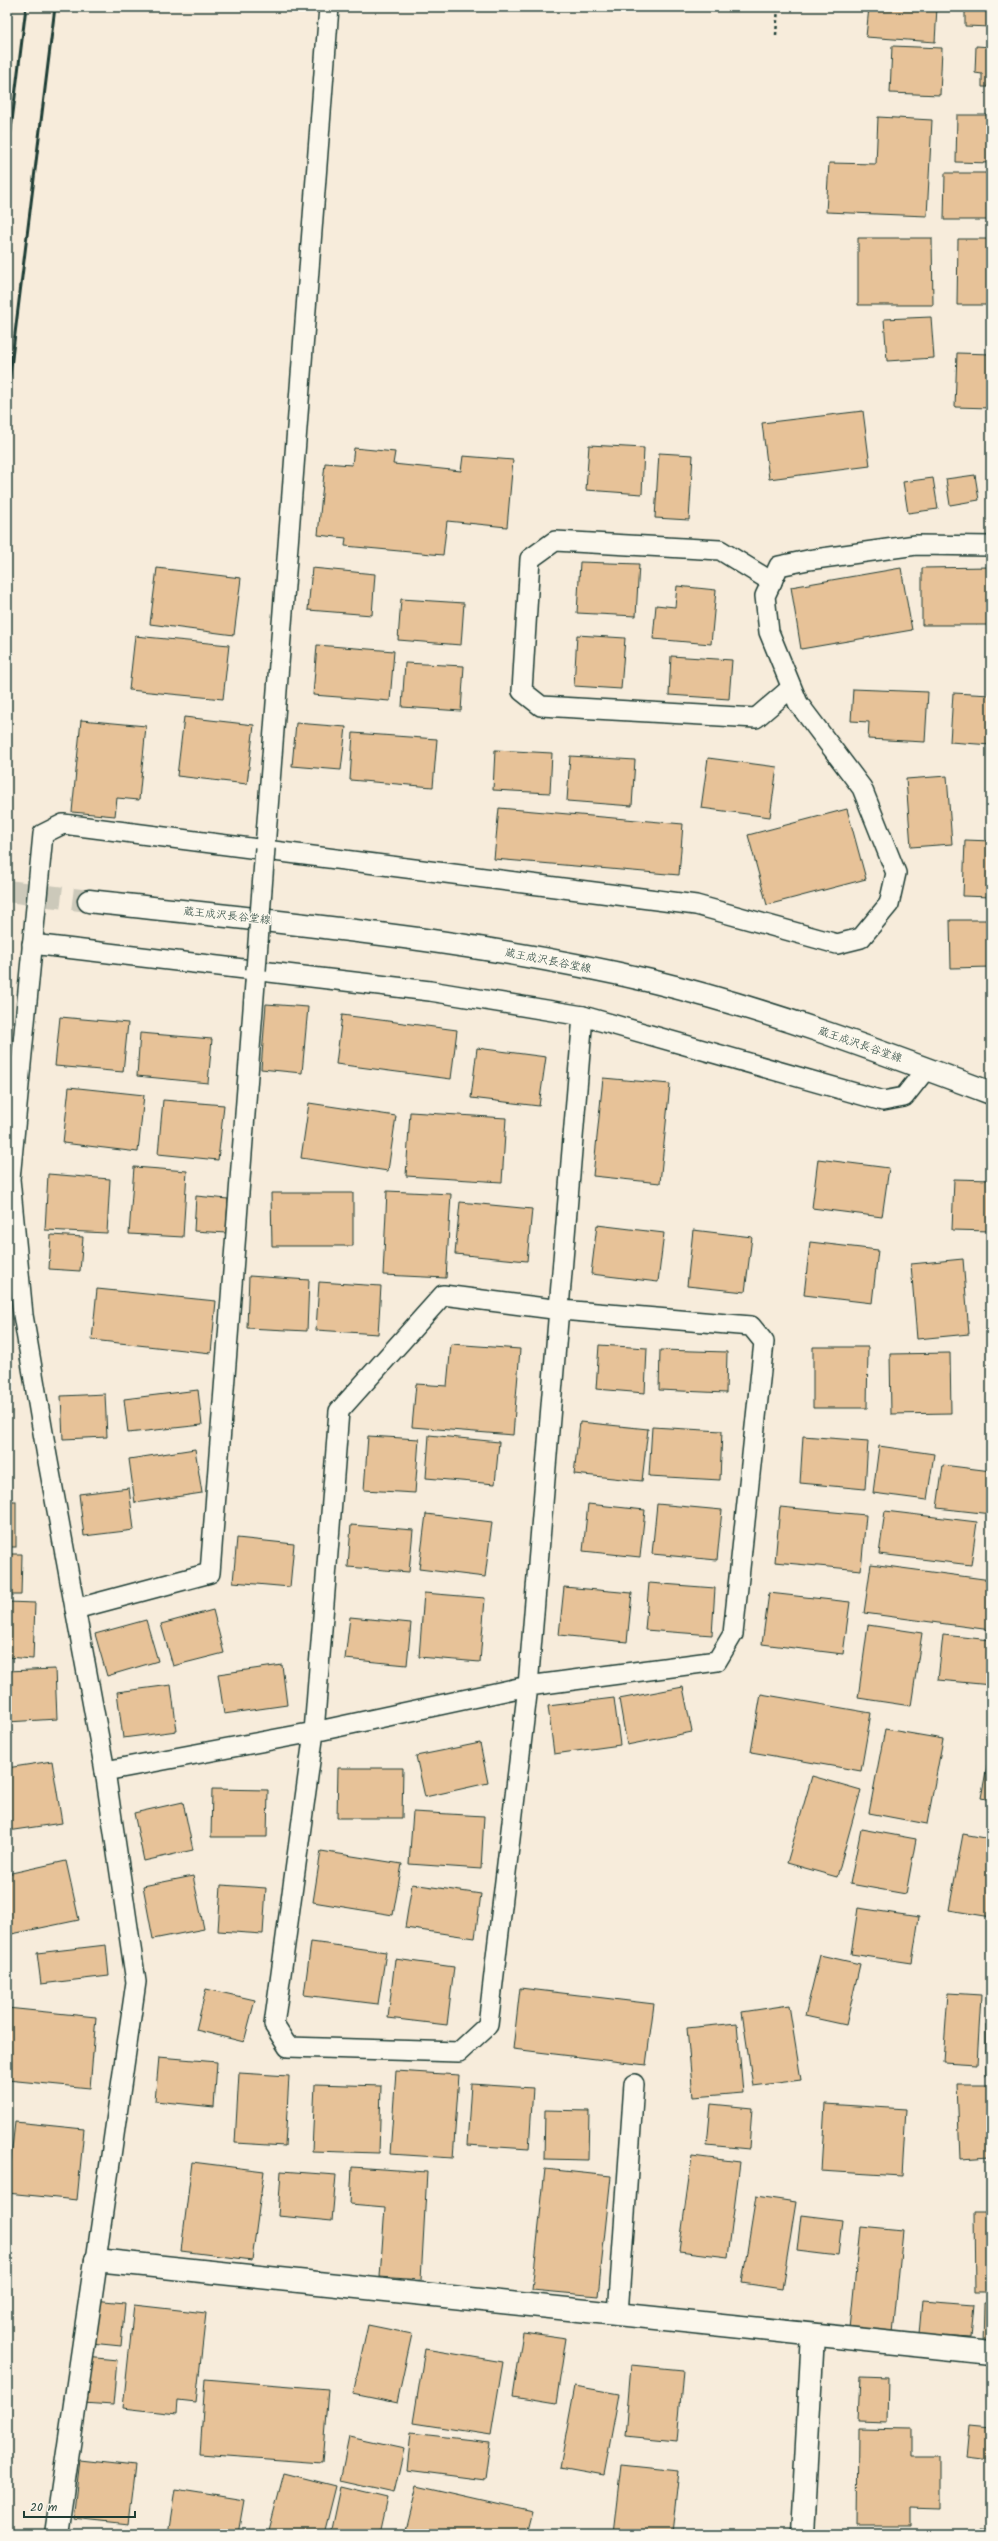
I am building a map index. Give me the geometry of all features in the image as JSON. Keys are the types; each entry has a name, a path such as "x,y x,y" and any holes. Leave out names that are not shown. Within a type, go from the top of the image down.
{"street":[{"name":"蔵王成沢長谷堂線","path":"89,901 311,926 519,955 651,982 770,1014 991,1093"},
{"path":"56,2534 96,2260 991,2353"},
{"path":"802,2534 813,2335"}],"lane":[{"path":"75,1609 210,1573 329,7"},
{"path":"772,582 720,550 555,541 530,560 522,691 542,706 756,718 791,688"},
{"path":"96,2260 136,1982 105,1771 23,1315 10,1179 42,834 63,824 265,848 696,906 837,944 862,938 889,904 896,873 862,788 798,703 769,632 765,596 779,566 808,560 916,545 991,546"},
{"path":"32,944 430,991 584,1016 883,1101 904,1097 926,1069"},
{"path":"105,1771 314,1732 528,1686 717,1661 733,1634 764,1342 751,1326 561,1310 443,1295 339,1411 314,1732 274,2025 288,2047 459,2052 488,2025 528,1686 561,1310 584,1016"},
{"path":"618,2314 634,2084"}],"path":[{"path":"776,35 778,7"}],"building":[{"path":"869,7 937,7 935,42 866,37"},
{"path":"965,7 991,7 991,27 965,26"},
{"path":"892,46 942,48 940,95 890,93"},
{"path":"976,46 991,47 991,87 982,87 982,74 975,73"},
{"path":"957,115 991,115 991,163 956,162"},
{"path":"878,117 932,120 927,216 826,212 829,163 876,164"},
{"path":"945,173 991,173 991,220 944,220"},
{"path":"858,238 932,238 933,305 858,305"},
{"path":"958,239 991,239 991,305 957,305"},
{"path":"931,317 934,358 887,361 884,319"},
{"path":"957,353 991,354 991,408 955,407"},
{"path":"863,411 870,466 769,479 762,423"},
{"path":"589,445 644,448 642,494 586,490"},
{"path":"354,448 395,452 393,464 461,471 463,456 513,460 507,527 447,521 443,555 345,546 346,538 318,535 325,463 352,465"},
{"path":"659,453 693,455 689,520 655,518"},
{"path":"975,475 979,500 950,505 946,479"},
{"path":"933,478 938,509 908,513 903,482"},
{"path":"580,562 639,564 636,616 577,613"},
{"path":"991,567 991,625 922,625 922,568"},
{"path":"157,568 241,578 234,635 150,624"},
{"path":"312,568 375,574 372,615 308,610"},
{"path":"901,568 912,630 801,649 791,587"},
{"path":"677,586 716,590 711,644 653,639 656,605 675,607"},
{"path":"401,599 464,603 461,645 398,640"},
{"path":"577,635 625,638 621,689 574,686"},
{"path":"135,636 229,645 223,699 129,690"},
{"path":"317,645 394,651 390,701 313,695"},
{"path":"671,656 732,660 729,699 669,695"},
{"path":"405,663 464,666 461,711 402,707"},
{"path":"853,689 928,692 925,742 868,739 869,722 851,721"},
{"path":"953,693 991,695 991,745 950,742"},
{"path":"184,717 254,725 247,784 177,776"},
{"path":"81,720 146,726 139,800 117,798 115,816 72,812"},
{"path":"296,723 346,727 341,770 292,766"},
{"path":"353,733 437,739 433,787 350,780"},
{"path":"495,750 552,753 550,793 493,790"},
{"path":"570,756 635,760 632,806 567,801"},
{"path":"708,758 777,767 770,817 701,808"},
{"path":"947,776 952,844 911,847 906,779"},
{"path":"499,808 683,824 679,875 494,859"},
{"path":"847,809 866,879 767,905 748,835"},
{"path":"965,840 991,841 991,897 963,896"},
{"path":"950,920 991,920 991,967 951,968"},
{"path":"266,1004 308,1007 302,1073 261,1069"},
{"path":"342,1015 457,1030 451,1079 336,1064"},
{"path":"60,1017 128,1023 123,1072 55,1066"},
{"path":"140,1033 212,1039 208,1083 137,1076"},
{"path":"477,1048 546,1057 539,1106 471,1098"},
{"path":"603,1078 670,1084 660,1183 593,1176"},
{"path":"69,1087 144,1095 138,1152 63,1143"},
{"path":"163,1100 224,1105 218,1160 158,1154"},
{"path":"309,1103 396,1116 388,1171 301,1158"},
{"path":"410,1112 506,1118 502,1182 406,1176"},
{"path":"818,1159 889,1168 882,1217 812,1208"},
{"path":"134,1167 187,1171 183,1237 129,1234"},
{"path":"48,1174 110,1179 107,1233 45,1230"},
{"path":"954,1179 991,1180 991,1231 952,1230"},
{"path":"387,1191 451,1194 446,1278 383,1275"},
{"path":"271,1193 353,1193 353,1246 272,1246"},
{"path":"196,1196 228,1199 226,1233 194,1231"},
{"path":"460,1202 532,1209 527,1261 455,1254"},
{"path":"597,1225 664,1233 658,1282 591,1274"},
{"path":"693,1230 752,1237 745,1292 687,1286"},
{"path":"51,1235 83,1237 80,1271 49,1269"},
{"path":"810,1242 878,1250 872,1303 804,1295"},
{"path":"963,1259 969,1334 917,1339 911,1264"},
{"path":"249,1276 309,1280 307,1331 247,1328"},
{"path":"319,1282 381,1286 378,1334 316,1330"},
{"path":"97,1289 216,1301 211,1353 92,1340"},
{"path":"451,1344 520,1349 513,1435 412,1427 416,1384 447,1386"},
{"path":"599,1345 647,1348 645,1393 596,1389"},
{"path":"813,1347 868,1347 867,1408 813,1408"},
{"path":"660,1350 727,1352 726,1393 659,1390"},
{"path":"950,1353 951,1413 891,1414 890,1354"},
{"path":"198,1390 202,1425 128,1433 124,1399"},
{"path":"105,1394 107,1437 63,1439 61,1396"},
{"path":"580,1422 648,1429 642,1481 574,1474"},
{"path":"652,1427 722,1431 720,1480 649,1476"},
{"path":"429,1435 499,1442 495,1484 426,1478"},
{"path":"368,1436 419,1439 415,1493 364,1490"},
{"path":"803,1436 868,1441 865,1489 800,1483"},
{"path":"879,1446 934,1454 927,1500 873,1493"},
{"path":"195,1449 202,1493 135,1503 129,1459"},
{"path":"943,1465 991,1471 991,1514 937,1508"},
{"path":"129,1488 134,1530 84,1536 79,1494"},
{"path":"7,1501 16,1501 16,1547 7,1547"},
{"path":"588,1504 645,1510 640,1557 583,1551"},
{"path":"657,1504 722,1510 717,1560 652,1554"},
{"path":"780,1507 866,1515 861,1570 775,1562"},
{"path":"885,1511 977,1522 971,1565 879,1554"},
{"path":"426,1514 492,1522 485,1577 419,1569"},
{"path":"351,1525 413,1530 409,1572 348,1567"},
{"path":"237,1538 294,1544 290,1587 233,1582"},
{"path":"7,1554 22,1554 21,1595 7,1595"},
{"path":"871,1564 991,1580 991,1630 864,1613"},
{"path":"649,1583 715,1588 712,1635 645,1630"},
{"path":"564,1587 632,1593 627,1642 559,1635"},
{"path":"424,1593 485,1598 480,1662 419,1657"},
{"path":"769,1593 850,1602 843,1654 762,1644"},
{"path":"7,1602 35,1603 33,1659 7,1657"},
{"path":"213,1610 224,1653 173,1666 161,1624"},
{"path":"350,1617 411,1623 407,1665 345,1659"},
{"path":"146,1620 158,1661 107,1676 95,1634"},
{"path":"868,1625 922,1633 911,1706 858,1698"},
{"path":"943,1635 991,1640 991,1685 938,1680"},
{"path":"282,1665 287,1705 224,1714 218,1674"},
{"path":"55,1669 57,1719 7,1722 7,1671"},
{"path":"171,1685 177,1731 123,1738 117,1692"},
{"path":"683,1687 692,1732 627,1745 619,1699"},
{"path":"761,1694 871,1713 861,1771 751,1752"},
{"path":"614,1698 620,1745 554,1754 548,1706"},
{"path":"885,1729 943,1739 927,1824 869,1813"},
{"path":"480,1743 488,1783 425,1797 416,1756"},
{"path":"991,1745 991,1800 981,1798"},
{"path":"52,1761 62,1823 7,1831 7,1768"},
{"path":"338,1768 403,1768 402,1818 337,1818"},
{"path":"812,1776 861,1790 837,1877 787,1863"},
{"path":"212,1789 268,1790 267,1837 211,1837"},
{"path":"183,1802 193,1850 144,1861 134,1813"},
{"path":"413,1812 484,1816 481,1869 409,1864"},
{"path":"861,1829 916,1839 906,1894 850,1884"},
{"path":"963,1834 991,1839 991,1917 949,1910"},
{"path":"321,1851 402,1864 393,1915 313,1902"},
{"path":"66,1861 79,1920 7,1935 7,1874"},
{"path":"193,1876 204,1929 153,1939 143,1886"},
{"path":"412,1884 481,1894 475,1938 405,1928"},
{"path":"221,1885 266,1888 263,1934 218,1931"},
{"path":"858,1908 919,1917 912,1963 851,1954"},
{"path":"311,1942 386,1952 378,2004 304,1995"},
{"path":"106,1945 109,1976 41,1984 37,1953"},
{"path":"820,1955 860,1964 846,2025 805,2016"},
{"path":"395,1959 454,1967 447,2025 388,2018"},
{"path":"520,1988 654,2004 646,2065 513,2049"},
{"path":"206,1989 255,2000 244,2042 196,2030"},
{"path":"948,1993 981,1995 977,2064 943,2062"},
{"path":"789,2005 801,2080 753,2086 742,2012"},
{"path":"7,2008 96,2017 90,2088 7,2080"},
{"path":"737,2023 743,2093 693,2097 687,2028"},
{"path":"986,2025 991,2025 991,2075 986,2075"},
{"path":"159,2057 217,2062 214,2107 155,2101"},
{"path":"396,2071 459,2075 453,2158 390,2154"},
{"path":"239,2073 289,2076 285,2146 235,2143"},
{"path":"315,2084 381,2086 379,2153 312,2151"},
{"path":"471,2084 533,2088 529,2149 467,2145"},
{"path":"957,2085 988,2085 991,2157 960,2159"},
{"path":"711,2104 752,2108 749,2149 707,2145"},
{"path":"825,2104 906,2109 902,2176 821,2171"},
{"path":"545,2110 589,2111 588,2160 544,2159"},
{"path":"15,2122 84,2129 77,2200 7,2193"},
{"path":"692,2156 740,2162 728,2257 679,2251"},
{"path":"192,2162 264,2171 252,2260 181,2251"},
{"path":"352,2167 427,2172 421,2280 380,2277 385,2207 350,2204"},
{"path":"545,2169 611,2176 598,2296 532,2290"},
{"path":"281,2171 336,2175 332,2221 278,2216"},
{"path":"756,2196 796,2202 782,2289 742,2283"},
{"path":"974,2213 991,2213 991,2292 975,2292"},
{"path":"801,2215 842,2220 838,2256 797,2251"},
{"path":"860,2227 903,2231 893,2333 850,2329"},
{"path":"94,2300 125,2303 121,2346 91,2343"},
{"path":"922,2300 974,2304 971,2338 919,2335"},
{"path":"984,2304 991,2304 991,2346 983,2346"},
{"path":"134,2305 206,2313 196,2402 178,2400 177,2414 123,2408"},
{"path":"368,2325 412,2334 397,2403 353,2394"},
{"path":"523,2332 566,2338 556,2404 513,2397"},
{"path":"425,2349 503,2362 491,2435 413,2423"},
{"path":"86,2357 117,2360 113,2405 82,2403"},
{"path":"631,2365 683,2370 677,2441 625,2436"},
{"path":"860,2376 889,2377 888,2423 858,2422"},
{"path":"205,2379 328,2389 322,2463 200,2454"},
{"path":"575,2386 619,2394 604,2475 560,2467"},
{"path":"970,2425 991,2427 991,2460 967,2457"},
{"path":"858,2429 912,2430 912,2455 939,2455 939,2509 910,2508 910,2526 857,2526"},
{"path":"411,2433 490,2442 485,2480 407,2470"},
{"path":"349,2437 404,2449 394,2493 340,2481"},
{"path":"80,2460 135,2466 128,2524 73,2518"},
{"path":"621,2465 679,2471 672,2534 613,2534"},
{"path":"284,2473 336,2486 324,2534 268,2534"},
{"path":"417,2485 532,2511 526,2534 405,2534"},
{"path":"341,2487 387,2498 379,2534 331,2534"},
{"path":"175,2489 244,2500 238,2534 168,2534"},
{"path":"981,2527 991,2528 991,2534 981,2534"}],"tunnel":[{"path":"7,891 89,901"}],"railway":[{"path":"7,162 26,7"},
{"path":"7,399 55,7"}]}
